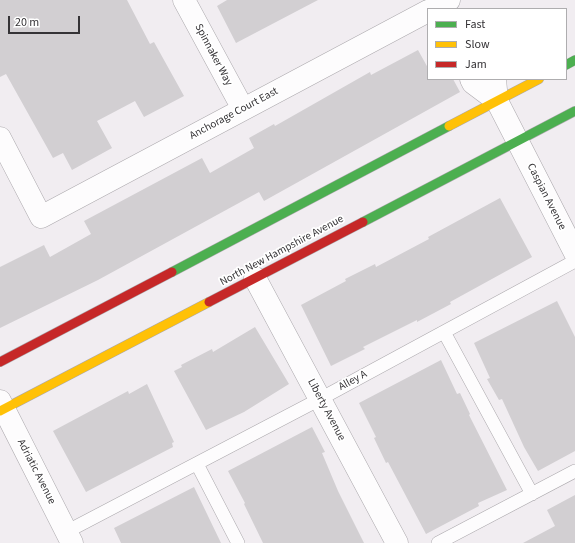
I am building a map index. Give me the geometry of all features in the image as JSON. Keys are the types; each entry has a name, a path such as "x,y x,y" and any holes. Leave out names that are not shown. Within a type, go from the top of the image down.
{"street":[{"name":"Spinnaker Way","path":"184,0 243,109"},
{"name":"Anchorage Court East","path":"0,138 41,217 427,12"},
{"path":"472,80 497,101"},
{"path":"495,80 497,101"},
{"path":"0,362 537,80"},
{"name":"Caspian Avenue","path":"497,101 575,253"},
{"name":"North New Hampshire Avenue","path":"1,407 255,278 575,111"},
{"name":"Liberty Avenue","path":"255,278 397,543"},
{"name":"Adriatic Avenue","path":"1,407 69,537"}],"lane":[{"name":"Alley A","path":"69,537 197,464 575,261"},
{"path":"444,332 532,494"},
{"path":"197,464 238,543"},
{"path":"438,543 575,471"}],"building":[{"path":"0,0 127,0 150,44 154,42 184,96 144,117 135,101 97,121 112,148 72,170 63,153 53,158 6,74 0,77"},
{"path":"227,0 318,0 236,43 217,6"},
{"path":"418,50 427,66 427,80 454,80 460,92 264,201 259,192 98,280 0,328 0,267 44,245 50,257 91,234 84,221 202,158 210,173 254,148 249,138 274,124 275,126 370,72 371,75"},
{"path":"500,198 532,257 450,302 451,304 417,322 417,320 363,347 365,349 331,366 301,305 346,281 345,279 375,264 376,267 429,239 428,237"},
{"path":"557,301 575,337 575,451 538,471 524,447 502,399 499,400 487,379 490,378 474,343"},
{"path":"255,327 289,384 244,412 206,430 174,371 182,367 181,365 212,349 213,352"},
{"path":"441,360 457,394 460,393 470,414 469,415 507,490 478,503 479,506 426,534 388,462 386,463 374,438 376,437 359,403"},
{"path":"147,384 174,442 172,443 173,447 86,492 53,431 128,391 129,394"},
{"path":"312,427 325,452 322,453 338,491 364,543 263,543 244,504 245,503 228,471"},
{"path":"194,487 221,543 121,543 114,528"},
{"path":"575,495 575,543 523,543 555,526 547,510"}],"traffic: fast":[{"path":"567,64 575,60"},
{"path":"363,222 575,111"},
{"path":"172,272 449,126"}],"traffic: slow":[{"path":"449,126 537,80"},
{"path":"0,411 209,302"}],"traffic: jam":[{"path":"209,302 363,222"},
{"path":"0,362 172,272"}]}
